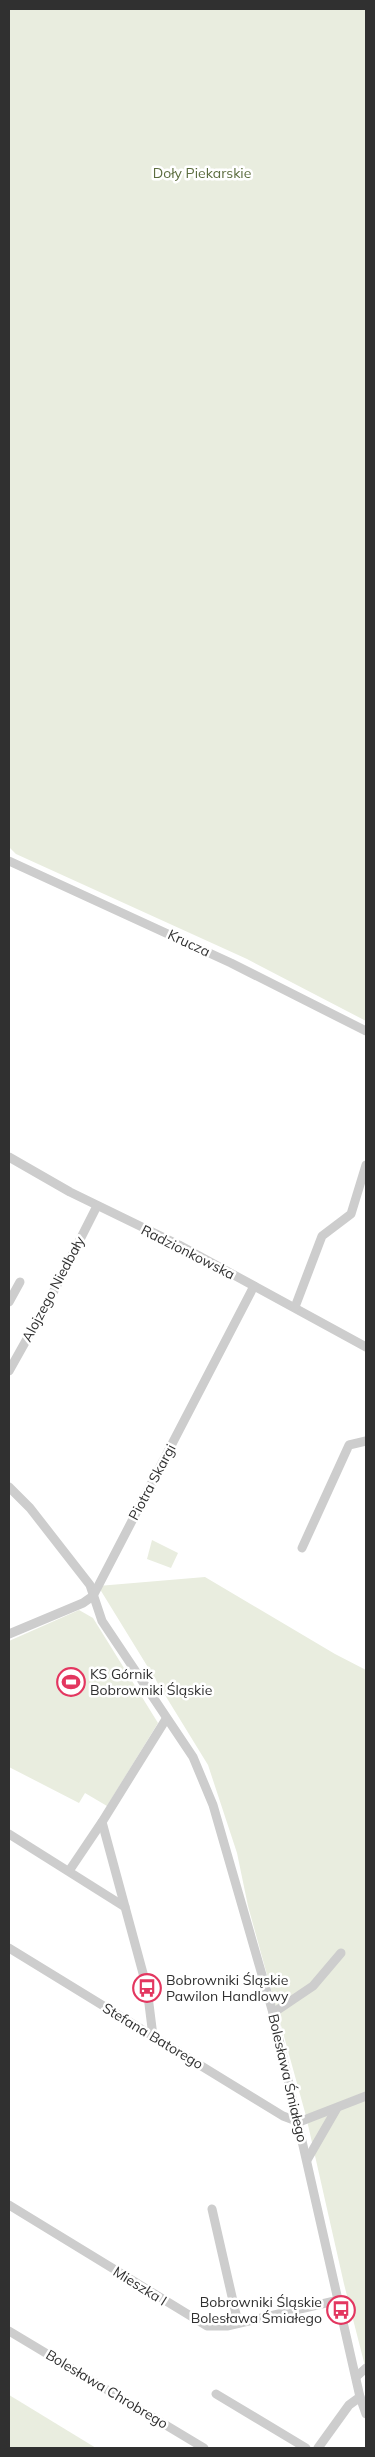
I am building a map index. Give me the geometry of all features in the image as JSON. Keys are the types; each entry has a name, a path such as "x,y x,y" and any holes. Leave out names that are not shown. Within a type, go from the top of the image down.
{"street":[{"name":"Krucza","path":"9,861 231,963 366,1031"},
{"name":"Radzionkowska","path":"9,1157 96,1206 179,1246 366,1347"},
{"path":"295,1307 322,1236 351,1214 366,1165"},
{"name":"Alojzego Niedbały","path":"9,1372 12,1359 56,1287 96,1206"},
{"path":"9,1302 20,1282"},
{"name":"Piotra Skargi","path":"94,1596 254,1286"},
{"path":"302,1548 350,1445 366,1441"},
{"name":"Bolesława Śmiałego","path":"9,1487 30,1508 90,1585 102,1621 192,1756 213,1805 273,2013 360,2397 366,2414"},
{"path":"9,1634 83,1603 94,1596"},
{"path":"69,1871 166,1719"},
{"path":"102,1822 147,1988 153,2036"},
{"path":"9,1834 125,1907"},
{"name":"Stefana Batorego","path":"9,1948 283,2116 298,2122"},
{"path":"273,2013 313,1986 341,1953"},
{"path":"298,2122 366,2096"},
{"path":"307,2160 337,2108"},
{"name":"Mieszka I","path":"9,2205 202,2325 216,2327 238,2323 339,2300"},
{"path":"212,2209 238,2323"},
{"name":"Bolesława Chrobrego","path":"9,2331 204,2448"},
{"path":"356,2377 366,2368"},
{"path":"216,2394 306,2448"},
{"path":"318,2448 349,2404 360,2397"}],"green space":[{"name":"Doły Piekarskie","path":"9,9 366,9 366,1021 247,959 16,854 9,847"},
{"path":"152,1540 178,1553 171,1568 147,1559"},
{"path":"205,1577 335,1654 366,1670 366,2370 344,2284 306,2116 248,1906 237,1853 208,1765 98,1586"},
{"name":"KS Górnik Bobrowniki Śląskie","path":"79,1610 93,1618 158,1723 107,1806 85,1793 79,1803 9,1767 9,1641"},
{"path":"9,2395 19,2401 96,2448 9,2448"}],"place":[{"name":"KS Górnik Bobrowniki Śląskie","path":"71,1682"},
{"name":"Bobrowniki Śląskie Pawilon Handlowy","path":"147,1988"},
{"name":"Bobrowniki Śląskie Bolesława Śmiałego","path":"341,2310"}]}
